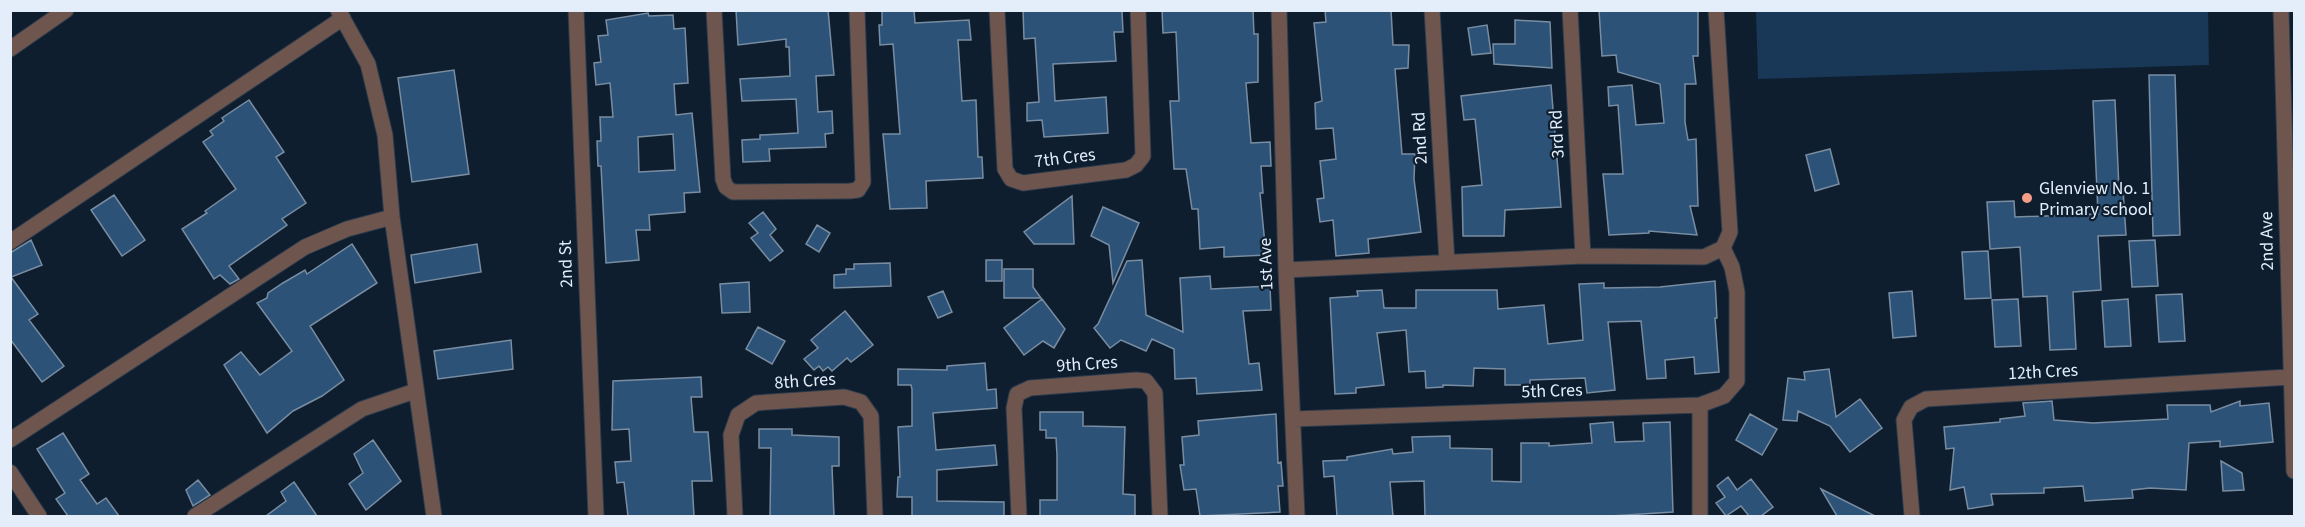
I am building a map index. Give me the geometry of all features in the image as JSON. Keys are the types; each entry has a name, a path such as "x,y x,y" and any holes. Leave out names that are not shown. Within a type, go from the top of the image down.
{"street":[{"path":"10,48 66,10"},
{"name":"2nd St","path":"576,10 596,516"},
{"path":"714,10 723,179 726,187 733,192 858,190 863,182 857,10"},
{"name":"7th Cres","path":"997,10 1005,169 1011,179 1023,183 1126,170 1136,165 1143,156 1138,10"},
{"name":"1st Ave","path":"1279,10 1286,270 1297,516"},
{"name":"2nd Rd","path":"1432,10 1447,262"},
{"name":"3rd Rd","path":"1570,10 1583,256"},
{"path":"1286,270 1583,256 1704,257 1722,248 1730,232 1716,10"},
{"name":"2nd Ave","path":"2281,10 2291,315 2290,377 2295,471"},
{"path":"10,242 340,14 368,64 383,125 392,217 434,516"},
{"path":"10,440 305,247 347,229 392,217"},
{"path":"1700,516 1700,405 1724,396 1737,381 1737,292 1732,267 1722,248"},
{"name":"12th Cres","path":"1912,516 1905,420 1911,407 1926,399 2290,377"},
{"name":"9th Cres","path":"1019,516 1014,408 1017,394 1030,388 1136,380 1146,381 1155,393 1160,516"},
{"path":"195,516 362,409 415,391"},
{"name":"8th Cres","path":"735,516 731,435 738,416 756,403 844,398 861,402 872,417 875,516"},
{"name":"5th Cres","path":"1293,419 1700,405"},
{"path":"10,472 39,516"}],"shaded area":[{"path":"1756,11 2208,11 2209,65 1758,79"}],"building":[{"path":"736,10 828,10 834,75 816,76 818,112 832,111 833,133 825,134 826,147 769,149 770,161 743,162 742,140 760,139 760,135 798,133 796,99 742,101 740,79 790,76 789,47 786,47 786,39 738,45"},
{"path":"882,10 914,10 915,23 969,20 971,40 958,40 962,101 976,100 978,157 982,157 983,178 926,181 927,208 890,209 883,134 900,134 893,44 880,45 879,25 882,25"},
{"path":"1023,10 1122,11 1123,32 1114,32 1116,61 1053,64 1055,101 1106,97 1108,133 1044,137 1042,120 1027,121 1027,103 1039,102 1035,38 1024,39"},
{"path":"1162,10 1253,10 1254,34 1258,34 1258,82 1246,83 1251,143 1270,142 1271,166 1261,166 1263,193 1260,193 1266,255 1224,257 1224,247 1200,249 1198,209 1192,209 1186,169 1174,169 1170,101 1179,101 1176,32 1163,33"},
{"path":"1325,10 1391,10 1393,45 1409,45 1408,68 1395,69 1402,154 1415,154 1414,179 1421,232 1368,239 1369,253 1336,256 1333,220 1320,222 1317,199 1324,198 1320,161 1336,159 1333,128 1316,129 1315,103 1322,101 1314,23 1326,22"},
{"path":"1599,10 1698,10 1698,56 1693,56 1696,84 1685,84 1685,122 1688,140 1696,139 1698,206 1690,206 1697,235 1649,231 1649,233 1609,235 1603,174 1623,174 1618,105 1609,106 1608,87 1632,85 1636,125 1664,123 1660,84 1618,72 1616,55 1602,56"},
{"path":"648,13 649,16 673,15 674,29 685,28 688,83 674,84 676,115 692,113 700,192 684,193 685,212 649,215 650,230 636,230 639,260 606,263 601,166 598,166 597,141 601,141 600,117 613,117 610,83 596,85 594,63 601,62 598,36 608,35 606,20","holes":["673,134 675,170 639,172 638,137"]},
{"path":"1515,20 1550,22 1552,68 1494,64 1493,44 1515,44"},
{"path":"1487,25 1491,53 1472,55 1468,28"},
{"path":"454,70 469,174 412,182 398,78"},
{"path":"2149,75 2175,75 2180,235 2153,236"},
{"path":"1551,85 1561,207 1505,210 1504,236 1463,236 1462,187 1482,185 1475,119 1464,120 1461,96"},
{"path":"249,100 284,152 276,157 306,203 282,219 287,225 229,266 239,279 230,284 220,275 214,279 182,229 207,213 205,211 236,189 203,142 213,135 210,131 224,121 222,118"},
{"path":"2115,100 2119,189 2123,189 2126,235 2098,236 2101,290 2073,292 2076,349 2050,350 2047,296 2023,297 2020,247 1990,249 1987,202 2014,201 2015,217 2098,214 2093,101"},
{"path":"1830,149 1839,184 1815,191 1806,155"},
{"path":"114,195 145,240 122,256 91,210"},
{"path":"1072,196 1074,244 1034,244 1024,232"},
{"path":"1103,207 1139,223 1113,283 1109,245 1091,236"},
{"path":"763,212 776,229 770,235 783,251 770,261 751,238 758,233 749,223"},
{"path":"817,225 830,233 819,252 806,244"},
{"path":"31,240 42,265 11,277 38,314 29,320 64,366 42,382 10,339 10,253"},
{"path":"2155,240 2158,286 2132,287 2129,241"},
{"path":"352,244 377,283 310,326 344,380 322,396 293,411 267,433 224,365 241,352 260,375 292,351 257,303 267,298 268,293 283,283 305,270 307,274"},
{"path":"477,244 481,272 415,283 411,255"},
{"path":"1988,251 1991,298 1965,299 1962,252"},
{"path":"986,260 1002,260 1002,281 986,281"},
{"path":"1142,260 1146,315 1183,332 1180,278 1210,276 1211,289 1270,286 1271,310 1243,311 1249,364 1259,363 1262,390 1197,394 1196,378 1175,379 1174,349 1152,339 1146,351 1121,340 1110,348 1094,328 1098,324 1127,261"},
{"path":"890,263 891,286 834,288 834,275 846,274 846,269 854,269 854,264"},
{"path":"1004,269 1033,269 1033,287 1041,298 1004,298"},
{"path":"1715,281 1719,372 1695,374 1694,357 1665,360 1666,378 1647,379 1641,321 1608,322 1615,390 1587,393 1585,378 1530,380 1530,385 1505,385 1505,369 1474,368 1473,386 1443,385 1443,387 1426,388 1425,371 1409,372 1406,330 1377,333 1384,385 1356,388 1356,393 1335,394 1330,298 1358,296 1357,291 1382,290 1384,308 1416,308 1416,290 1497,290 1498,309 1544,305 1548,344 1583,340 1579,284 1604,283 1604,288 1660,287"},
{"path":"749,282 750,312 722,313 720,284"},
{"path":"943,291 952,312 938,318 928,297"},
{"path":"1912,291 1916,336 1893,338 1889,293"},
{"path":"2182,294 2185,341 2159,342 2156,295"},
{"path":"1042,299 1065,329 1054,348 1043,341 1024,355 1004,328"},
{"path":"2018,299 2021,346 1995,347 1992,300"},
{"path":"2128,299 2131,346 2105,347 2102,301"},
{"path":"845,311 873,345 851,362 847,358 832,371 828,367 823,371 819,366 814,370 804,359 818,348 811,340"},
{"path":"758,327 785,341 772,364 746,349"},
{"path":"511,340 513,369 438,379 434,351"},
{"path":"985,363 987,390 996,389 997,408 933,413 936,450 995,445 997,465 937,470 937,501 1004,502 1004,516 912,516 912,497 897,497 898,477 900,477 898,427 912,426 912,389 911,385 898,385 898,369 947,370 947,366"},
{"path":"1829,369 1836,417 1860,399 1882,428 1850,452 1830,426 1798,411 1797,421 1783,420 1788,378 1805,380 1804,372"},
{"path":"701,377 702,397 691,397 694,432 708,432 712,481 692,481 694,516 628,516 624,482 617,483 615,462 631,461 629,429 612,430 613,381"},
{"path":"2052,401 2054,420 2093,423 2168,419 2167,405 2210,405 2211,412 2240,401 2240,406 2269,403 2273,442 2220,447 2220,441 2189,443 2186,490 2150,488 2132,490 2133,498 2085,501 2083,486 2044,488 2044,493 1991,494 1993,505 1968,509 1964,487 1950,490 1954,448 1946,449 1944,427 2000,422 2000,419 2025,416 2023,403"},
{"path":"1040,412 1083,412 1083,426 1125,427 1123,494 1135,495 1135,516 1040,516 1040,500 1057,500 1057,455 1056,438 1046,438 1046,430 1040,430"},
{"path":"1276,414 1278,463 1281,462 1283,486 1278,486 1280,512 1200,516 1196,489 1184,490 1180,465 1184,465 1182,437 1199,435 1198,421"},
{"path":"1750,414 1777,429 1762,455 1736,440"},
{"path":"1613,422 1615,442 1644,441 1643,423 1670,422 1673,512 1610,516 1425,516 1424,481 1390,482 1393,516 1337,516 1334,476 1324,477 1323,461 1347,460 1347,457 1392,449 1393,454 1413,452 1412,437 1450,436 1450,448 1492,449 1492,481 1521,482 1521,443 1549,443 1549,446 1592,443 1590,424"},
{"path":"759,429 792,429 792,435 839,437 839,466 832,466 834,516 770,516 771,448 759,448"},
{"path":"63,433 89,474 80,480 97,504 106,498 119,516 68,516 56,499 65,493 37,449"},
{"path":"373,440 401,481 366,510 349,484 363,473 354,454"},
{"path":"2221,461 2242,473 2244,490 2223,491"},
{"path":"1728,477 1737,490 1751,479 1773,507 1761,516 1749,516 1741,506 1726,516 1716,503 1725,497 1717,486"},
{"path":"198,480 210,495 193,506 186,490"},
{"path":"294,482 317,516 266,516 286,501 281,492"},
{"path":"1821,489 1875,516 1837,516"}],"place":[{"name":"Glenview No. 1 Primary school","path":"2027,198"}]}
